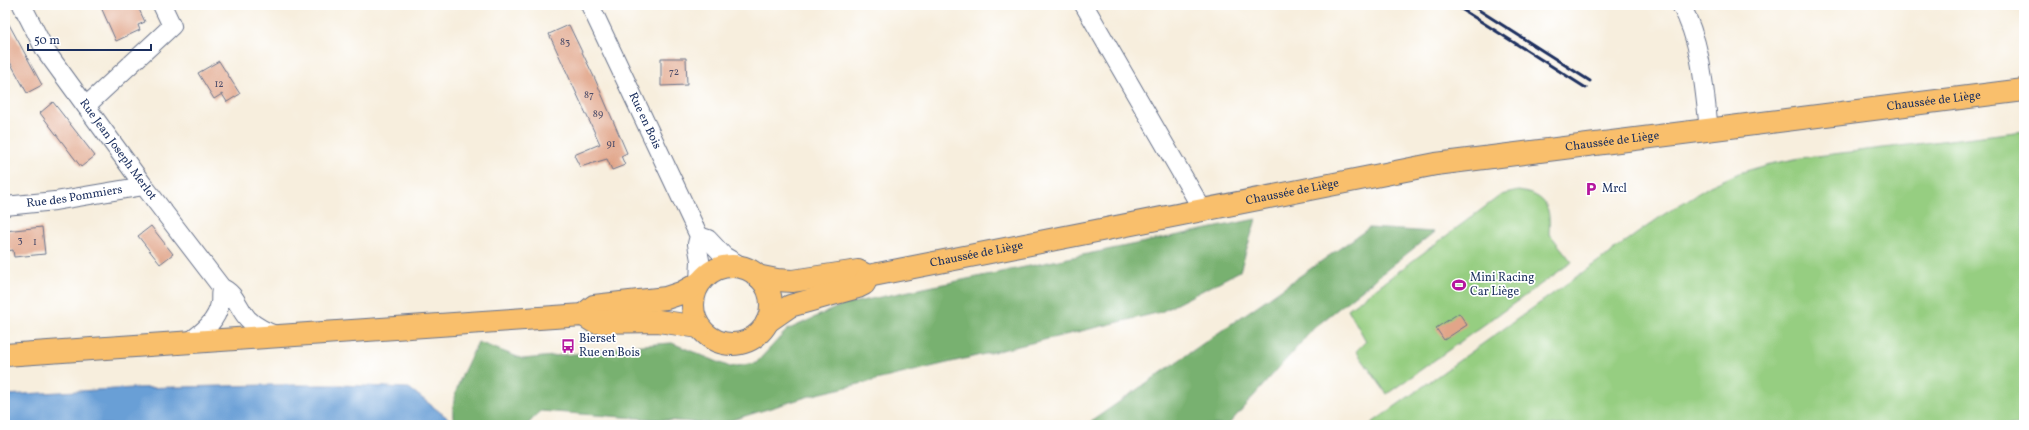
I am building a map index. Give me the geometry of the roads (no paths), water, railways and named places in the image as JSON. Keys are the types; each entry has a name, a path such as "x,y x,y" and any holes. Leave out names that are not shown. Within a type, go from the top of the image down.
{"main road":[{"name":"Chaussée de Liège","path":"750,272 776,280 792,281 858,270 868,276 1436,164 2024,90"},
{"path":"730,266 750,272 764,283 770,296 770,309 767,322 759,333 747,340 734,344 721,342 709,337 699,327 694,316 692,305 694,294 699,283 707,274 716,269 730,266"},
{"name":"Chaussée de Liège","path":"767,322 790,306 858,287 864,284 868,276"},
{"path":"5,355 583,315 594,306 666,298 681,293 699,283"},
{"path":"583,315 594,322 669,321 699,327"}],"street":[{"name":"Rue Jean Joseph Merlot","path":"22,5 45,50 144,186 222,288 227,289 247,318 255,325 278,336"},
{"path":"86,106 172,26 162,5"},
{"name":"Rue en Bois","path":"590,5 699,236 697,244 700,260 699,283"},
{"path":"1084,5 1202,209"},
{"path":"1681,5 1691,24 1702,67 1709,130"},
{"name":"Rue des Pommiers","path":"5,206 55,202 144,186"},
{"path":"699,236 708,239 724,256 750,272"},
{"path":"189,342 202,332 214,318 220,303 222,288"}],"water":[{"path":"342,385 409,388 449,419 450,425 5,425 5,395 133,388"}],"railway":[{"path":"1455,5 1586,88"},
{"path":"1471,5 1590,81"}],"place":[{"name":"Mrcl","path":"1591,189"},
{"name":"Mini Racing Car Liège","path":"1459,285"},
{"name":"Bierset Rue en Bois","path":"568,346"}]}
